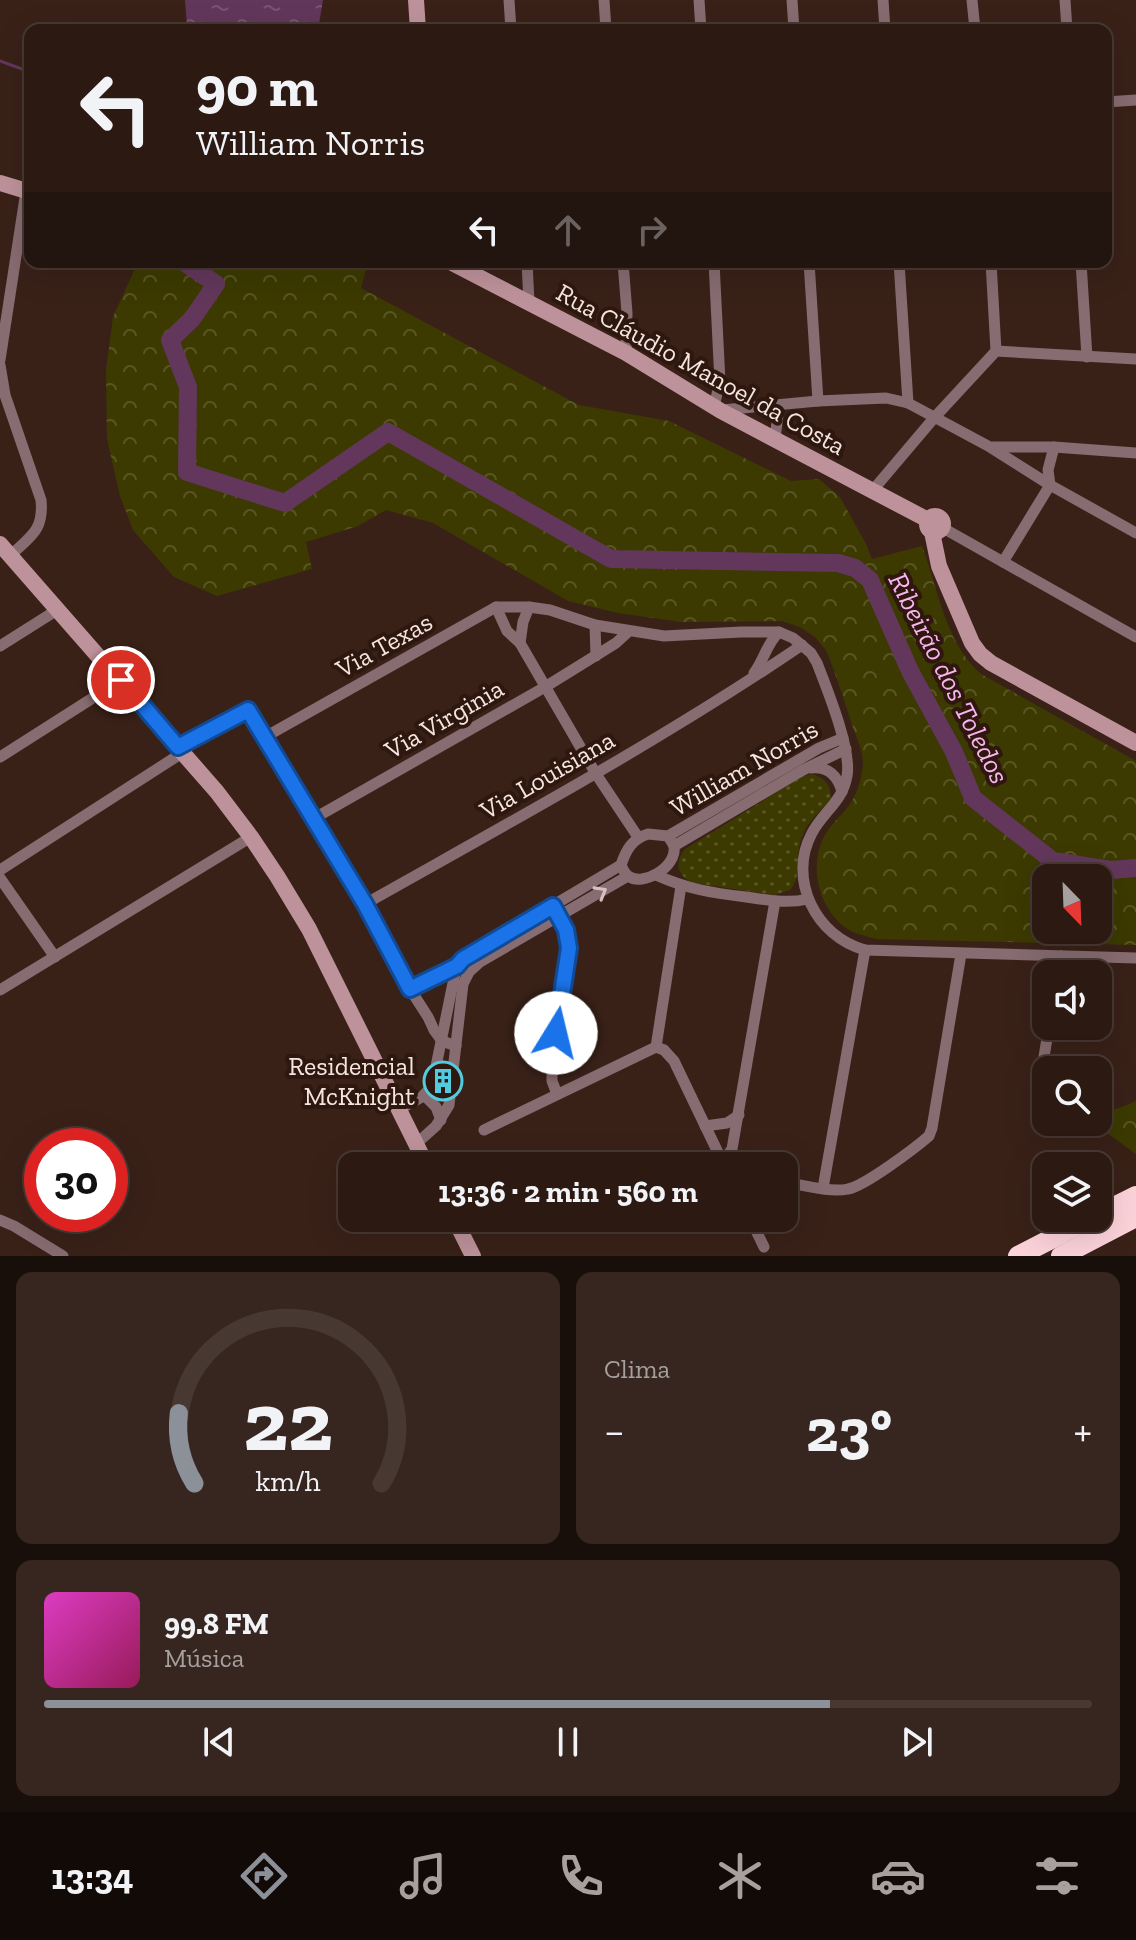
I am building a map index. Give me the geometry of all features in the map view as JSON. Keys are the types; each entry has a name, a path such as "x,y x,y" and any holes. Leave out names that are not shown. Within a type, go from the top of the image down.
{"highway":[{"path":"1112,1208 1136,1196"},
{"path":"1061,1256 1136,1217"},
{"path":"1018,1256 1065,1232"}],"street":[{"path":"416,0 418,24"},
{"path":"509,0 511,24"},
{"path":"604,0 606,24"},
{"path":"699,0 701,24"},
{"path":"792,0 794,24"},
{"path":"883,0 885,24"},
{"path":"972,0 974,24"},
{"path":"1065,0 1067,24"},
{"path":"1112,102 1136,100"},
{"path":"0,183 24,191"},
{"path":"24,216 0,362 5,395 41,500 43,516 36,530 6,549 217,792 251,837 309,929 420,1152"},
{"name":"Rua Cláudio Manoel da Costa","path":"462,268 626,353 718,408 873,490 936,528 1136,637"},
{"path":"527,268 529,302"},
{"path":"623,268 626,353"},
{"path":"714,268 720,382 718,408 886,398 908,403 990,447 1010,453 1050,485 1136,533"},
{"path":"809,268 818,401"},
{"path":"899,268 908,403"},
{"path":"873,490 996,351 991,268"},
{"path":"1081,268 1087,357"},
{"path":"996,351 1136,359"},
{"path":"775,439 779,405"},
{"path":"1010,453 1054,447 1136,453"},
{"path":"1003,562 1050,485 1048,470 1054,447"},
{"path":"936,528 939,566 972,643 980,654 1136,743"},
{"path":"496,607 507,631 520,643 596,774 638,837"},
{"name":"Via Texas","path":"265,737 496,607 550,610 595,625 664,636 779,632"},
{"path":"520,643 529,607"},
{"path":"0,646 57,610"},
{"path":"595,625 596,656"},
{"name":"Via Virginia","path":"313,819 545,687 616,643 628,632"},
{"path":"779,632 802,645 817,663 848,762 842,792 820,819 806,847 803,876 808,899 830,931 845,943 865,950 1136,958"},
{"name":"Via Louisiana","path":"749,680 779,632"},
{"name":"Via Louisiana","path":"365,904 596,774 802,645"},
{"path":"0,757 121,680"},
{"path":"0,870 200,735 248,710 365,904 434,1030 442,1041 456,1046"},
{"name":"William Norris","path":"671,841 803,770 844,743"},
{"name":"William Norris","path":"671,841 809,754 844,743"},
{"path":"803,770 823,767 835,776 842,792"},
{"path":"416,1144 441,1120 449,1105 463,984 469,972 621,865 630,845 638,837 648,834 671,841 673,856 667,867 656,875 628,876 621,865"},
{"path":"0,990 251,837"},
{"path":"656,1047 681,886 667,867"},
{"path":"656,875 703,891 792,903 808,899"},
{"path":"410,989 628,876"},
{"path":"0,878 55,957"},
{"path":"730,1152 775,901"},
{"path":"556,911 566,930 569,948 552,1061 552,1081 557,1094"},
{"path":"823,1188 865,950"},
{"path":"798,1184 851,1189 929,1136 961,954"},
{"path":"1060,960 1061,956"},
{"path":"398,1110 428,1091 457,966"},
{"path":"428,1017 458,1025"},
{"path":"484,1130 656,1047 664,1050 674,1061 717,1152"},
{"path":"428,1091 441,1120"},
{"path":"705,1126 727,1123 739,1115"},
{"path":"0,1220 63,1256"},
{"path":"461,1232 473,1256"},
{"path":"757,1232 764,1247"}],"green space":[{"path":"135,268 366,268 361,288 579,405 669,421 791,481 819,479 840,497 872,559 922,546 951,631 959,647 981,674 1136,761 1136,945 1093,944 1112,944 1112,864 1032,864 1032,943 876,939 842,925 822,897 817,875 818,852 824,836 857,791 863,761 826,650 815,637 800,627 782,621 682,622 618,613 568,601 433,523 386,510 358,526 306,542 312,569 217,596 174,577 133,530 120,496 107,439 106,370 113,317"},
{"path":"812,774 826,783 831,798 803,834 796,878 790,890 774,895 693,883 683,877 678,864 685,849 803,776"},
{"path":"1136,1101 1136,1154 1111,1136 1112,1111"}],"water":[{"path":"185,0 323,0 319,24 187,24"}],"waterway":[{"path":"0,61 24,70"},
{"name":"Ribeirão dos Toledos","path":"193,268 216,284 192,319 170,340 188,387 187,472 285,503 388,432 611,559 838,563 855,568 870,580 910,671 954,752 973,798 1053,861 1111,870 1136,868"}],"place":[{"name":"Residencial McKnight","path":"443,1081"}],"route":[{"path":"121,680 178,747 248,710 365,904 410,989 457,966 463,959 553,906 566,930 569,948 556,1033"}]}
